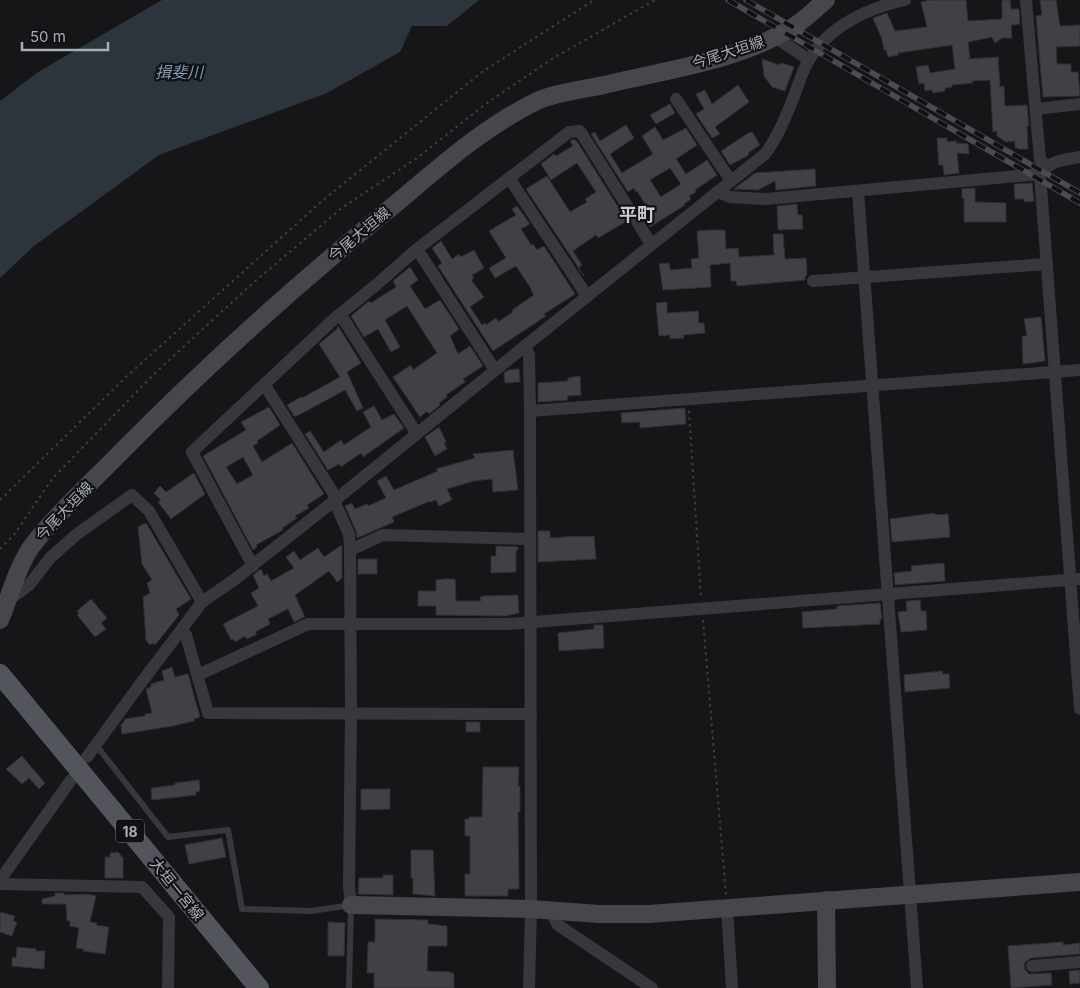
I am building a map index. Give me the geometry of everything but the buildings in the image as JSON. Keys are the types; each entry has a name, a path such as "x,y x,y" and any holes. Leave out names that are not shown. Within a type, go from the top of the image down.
{"main road":[{"name":"今尾大垣線","path":"0,620 33,544 57,517 148,425 276,305 341,248 469,144 504,119 540,100 705,61 742,50 775,37 795,26 826,0"},
{"name":"大垣一宮線","path":"0,674 259,988"},
{"path":"351,904 531,909 599,914 648,914 1080,882"},
{"path":"826,900 827,988"}],"street":[{"path":"87,758 202,602 253,566 336,500 651,244 765,154 776,140 809,60 828,36 854,18 887,4 904,0"},
{"path":"1026,0 1040,160 1044,170 1046,264 1054,372 1075,580 1080,709"},
{"path":"775,37 809,60"},
{"path":"676,99 731,181"},
{"path":"1036,109 1080,104"},
{"path":"253,566 192,452 340,314 418,249 569,132 580,131 651,244"},
{"path":"717,192 730,197 766,199 858,192 1044,170 1060,160 1080,157"},
{"path":"509,178 587,296"},
{"path":"858,192 917,988"},
{"path":"418,249 495,370"},
{"path":"813,281 1046,264"},
{"path":"340,314 417,434"},
{"path":"525,346 529,356 530,411 531,909 529,988"},
{"path":"530,411 1080,370"},
{"path":"264,384 336,500 349,534 351,714 349,886 351,904"},
{"path":"9,600 29,585 50,558 77,534 132,495 149,511 202,602"},
{"path":"350,550 383,535 530,539"},
{"path":"198,675 308,624 508,624 888,593 1075,580"},
{"path":"180,631 186,635 208,713 531,714"},
{"path":"0,882 71,780"},
{"path":"0,882 142,887 169,917 168,988"},
{"path":"727,908 732,988"},
{"path":"550,911 558,925 652,988"},
{"path":"1032,966 1080,962"}],"lane":[{"path":"96,746 168,838 228,830 242,909 312,911 351,904 349,988"}],"path":[{"path":"0,500 127,376 322,200 482,72 594,0"},
{"path":"0,549 14,535 52,479 154,374 254,282 343,207 416,158 487,103 536,70 655,0"},
{"path":"688,398 702,608 727,908"}],"water":[{"name":"揖斐川","path":"162,0 479,0 447,26 412,26 400,52 327,93 159,155 34,246 0,278 0,101 38,72"}],"railway":[{"path":"728,0 1080,203"},
{"path":"746,0 1080,193"}],"district":[{"name":"平町","path":"637,214"}]}
